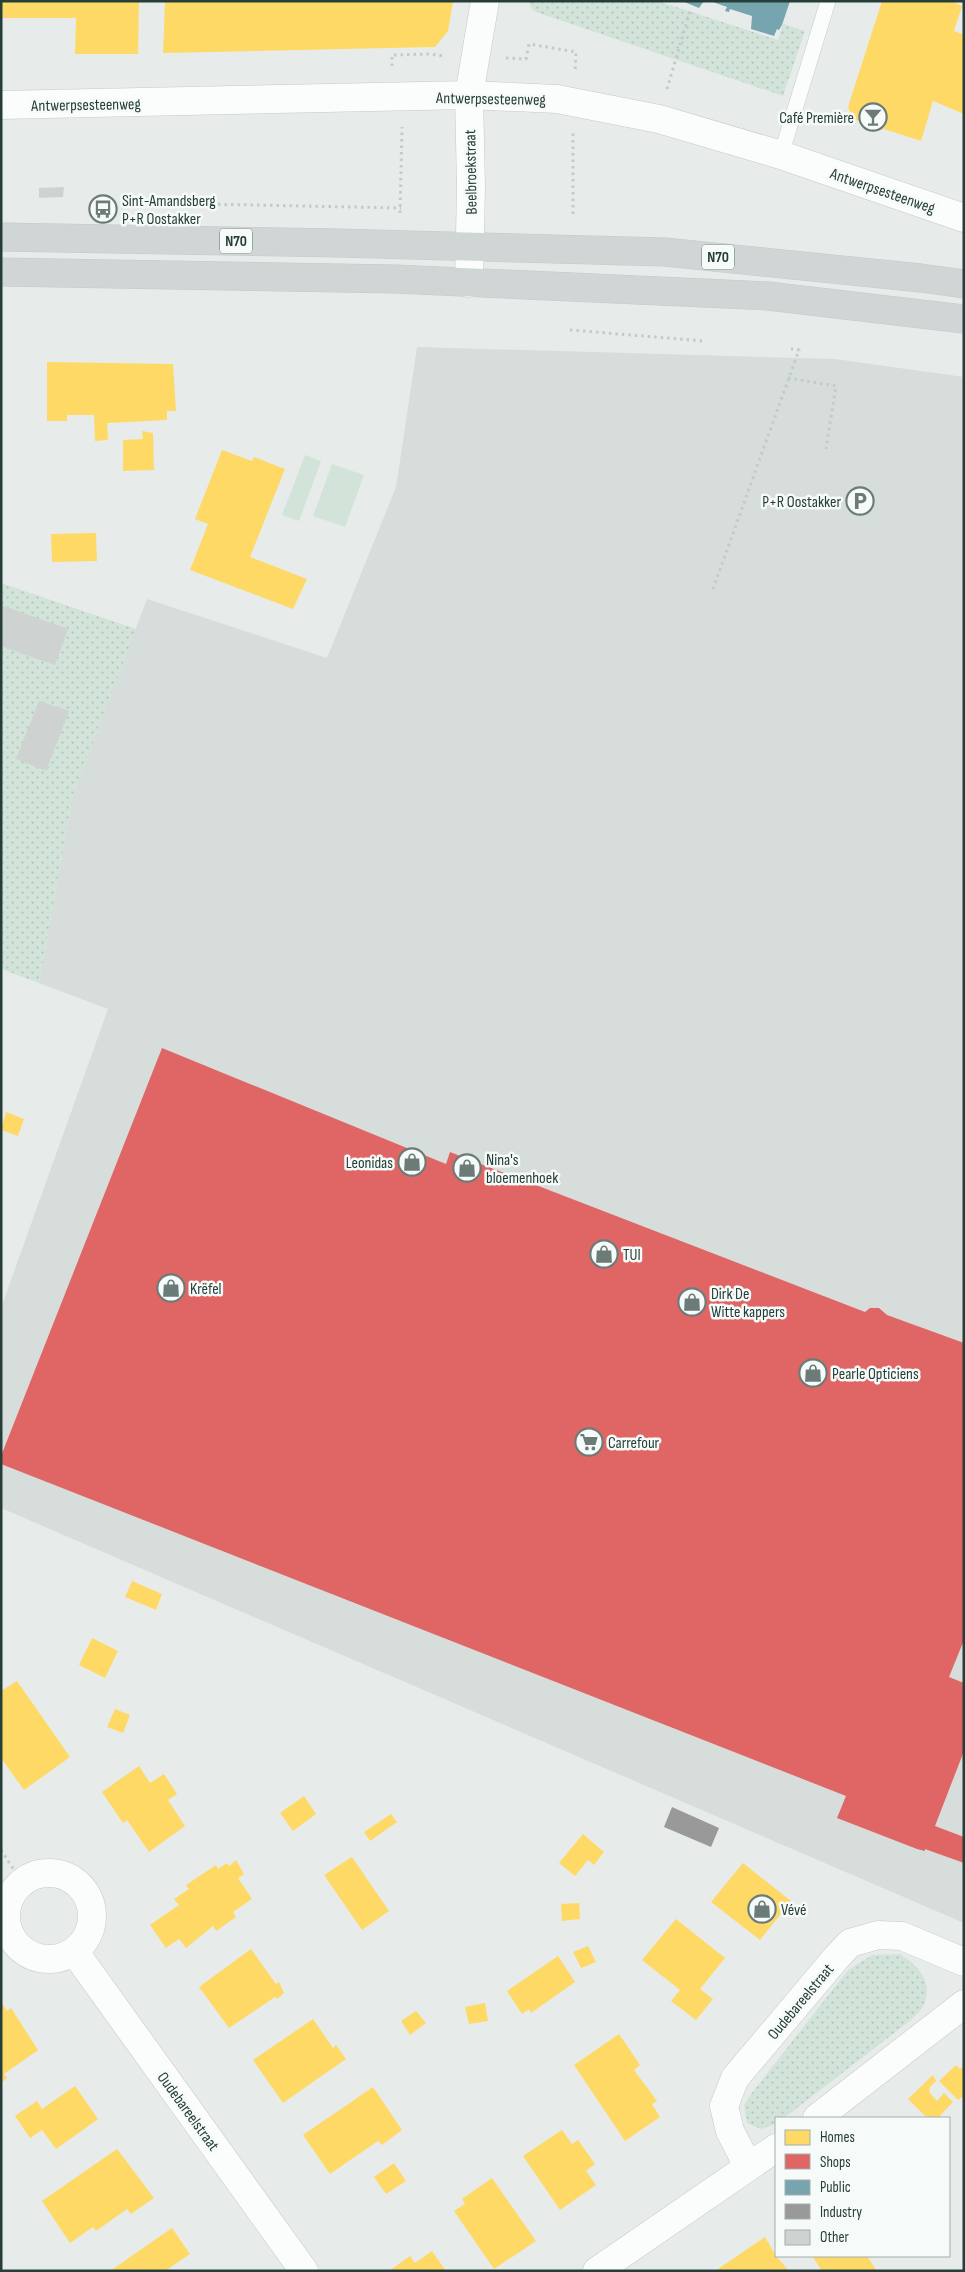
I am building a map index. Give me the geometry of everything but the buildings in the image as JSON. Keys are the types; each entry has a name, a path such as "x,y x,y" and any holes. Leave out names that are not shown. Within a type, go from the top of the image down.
{"main road":[{"name":"N70","path":"1,236 665,252 964,284"},
{"name":"N70","path":"1,272 396,279 768,296 964,319"}],"street":[{"name":"Beelbroekstraat","path":"469,283 469,95 485,1"},
{"name":"Antwerpsesteenweg","path":"1,105 403,98 469,95 557,99 659,119 781,155 964,218"},
{"path":"45,1872 60,1874 73,1880 84,1890 90,1902 91,1923 83,1942 74,1951 61,1958 47,1959 34,1956 22,1949 12,1939 7,1925 6,1911 10,1897 22,1882 30,1876 45,1872"},
{"name":"Oudebareelstraat","path":"748,2166 730,2131 724,2106 735,2078 850,1943 878,1935 902,1936 964,1962"},
{"name":"Oudebareelstraat","path":"74,1951 304,2271"},
{"path":"818,2117 964,2004"},
{"path":"597,2271 775,2149"}],"lane":[{"path":"781,155 828,1"}],"path":[{"path":"659,119 690,11"},
{"path":"400,216 403,98"},
{"path":"205,204 400,208"},
{"path":"570,330 704,341"},
{"path":"713,589 798,350 791,350"},
{"path":"788,378 836,386 826,449"},
{"path":"1,1850 22,1882"}],"shaded area":[{"path":"417,347 835,359 964,377 964,1923 1,1508 1,1308 108,1009 39,983 73,794 147,599 327,658 396,487"}],"green space":[{"path":"528,1 658,1 778,40 783,24 805,31 783,96 533,11"},
{"path":"305,455 321,461 299,521 282,515"},
{"path":"332,464 364,475 345,527 313,516"},
{"path":"1,583 136,629 73,794 39,983 1,969"},
{"path":"900,1954 917,1968 925,1980 927,1994 924,2004 919,2011 911,2020 785,2117 775,2117 775,2124 761,2129 747,2123 744,2105 751,2094 848,1970 872,1955"}],"place":[{"name":"Café Première","path":"873,117"},
{"name":"Sint-Amandsberg P+R Oostakker","path":"103,209"},
{"name":"P+R Oostakker","path":"860,501"},
{"name":"Leonidas","path":"412,1162"},
{"name":"Nina's bloemenhoek","path":"467,1168"},
{"name":"TUI","path":"604,1254"},
{"name":"Krëfel","path":"171,1288"},
{"name":"Dirk De Witte kappers","path":"692,1302"},
{"name":"Pearle Opticiens","path":"813,1373"},
{"name":"Carrefour","path":"589,1442"},
{"name":"Vévé","path":"762,1909"}]}
